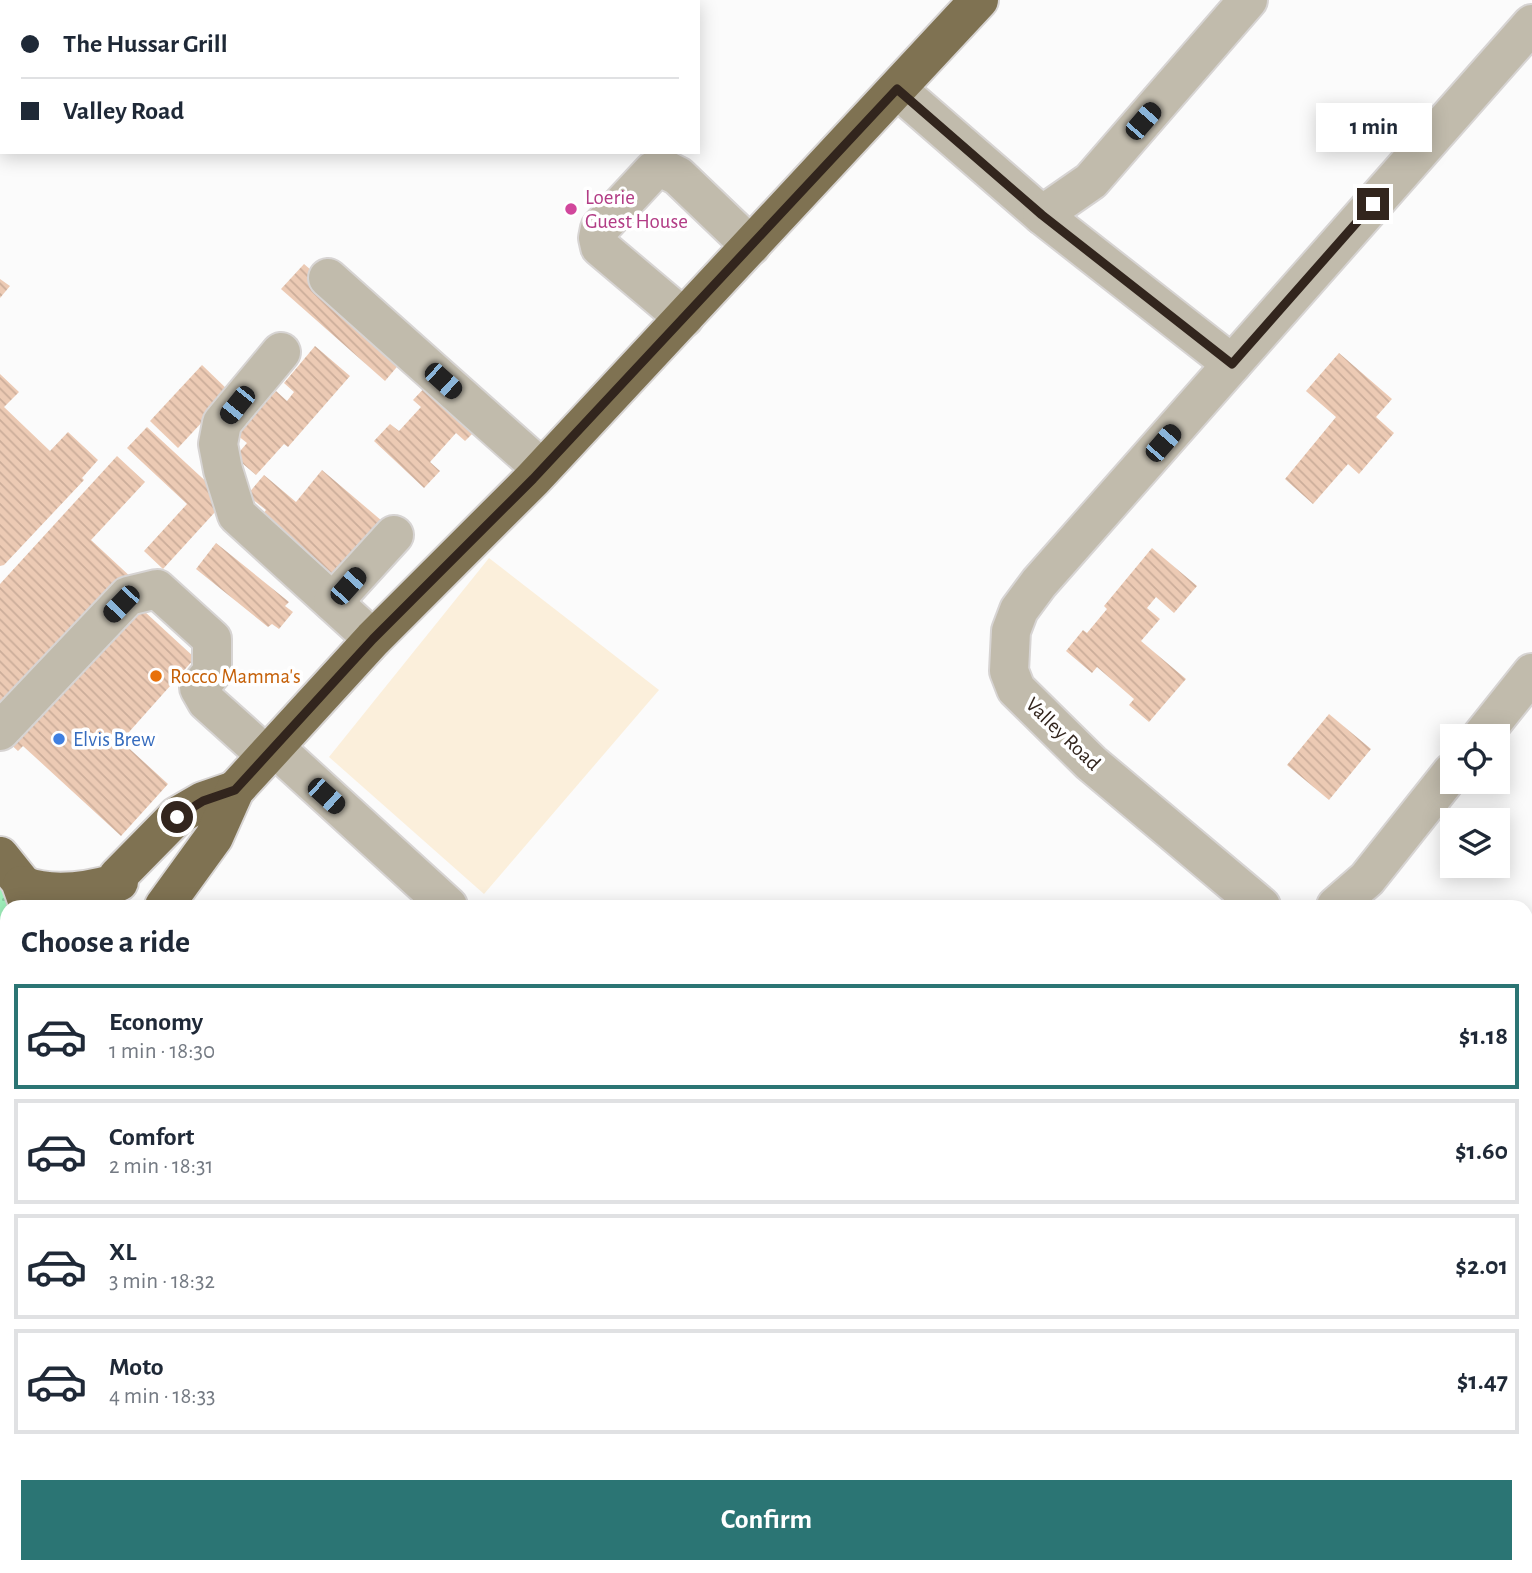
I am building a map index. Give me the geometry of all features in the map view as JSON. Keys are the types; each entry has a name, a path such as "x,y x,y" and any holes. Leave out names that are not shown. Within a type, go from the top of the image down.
{"highway":[{"path":"167,900 214,837 235,790 270,751 373,639 542,469 979,0"},
{"path":"17,883 37,891 72,892 119,882 118,876 177,817 203,801 235,790"}],"street":[{"path":"1042,215 1091,181 1248,0"},
{"name":"Valley Road","path":"1254,900 1091,763 1016,689 1009,671 1010,631 1019,610 1032,592 1532,24"},
{"path":"897,89 1042,215 1232,364"},
{"path":"684,318 600,247 598,238 600,228 653,171 666,170 678,176 751,246"},
{"path":"328,278 542,469"},
{"path":"281,352 222,424 218,444 237,515 373,639"},
{"path":"333,602 394,536"},
{"path":"0,731 128,596 157,589 212,639 212,671 199,688 207,702 270,751 441,900"},
{"path":"1491,724 1532,673"},
{"path":"1343,900 1367,878 1440,787"}],"shaded area":[{"path":"489,558 659,690 484,894 329,757"}],"green space":[{"path":"0,883 8,900 0,900"}],"building":[{"path":"304,264 407,355 385,381 281,289"},
{"path":"0,279 10,286 0,298"},
{"path":"315,346 350,376 288,447 284,444 256,475 235,457 247,443 237,435 276,391 287,401 294,392 284,383"},
{"path":"1339,353 1392,399 1376,417 1394,433 1359,474 1348,464 1313,504 1285,479 1336,417 1306,391"},
{"path":"202,365 230,392 178,448 150,421"},
{"path":"0,374 19,392 4,407 50,451 68,432 98,460 82,478 84,480 4,565 0,566"},
{"path":"430,382 479,427 465,441 456,433 430,462 440,471 424,488 374,441 390,424 399,431 421,407 413,400"},
{"path":"147,427 226,500 163,569 144,551 187,504 127,448"},
{"path":"117,456 145,482 91,540 134,580 0,725 0,584"},
{"path":"322,470 382,521 333,580 260,518 266,510 247,495 264,475 296,502"},
{"path":"216,543 289,602 285,606 293,612 279,629 272,624 268,627 196,569"},
{"path":"1152,548 1197,586 1174,613 1156,597 1147,608 1160,619 1141,641 1186,679 1149,722 1129,705 1134,699 1097,667 1092,673 1066,651 1083,630 1087,633 1107,609 1104,606"},
{"path":"132,600 195,658 121,741 168,784 121,836 23,746 18,751 4,738"},
{"path":"1329,714 1371,749 1329,800 1287,765"}],"place":[{"name":"Loerie Guest House","path":"571,209"},
{"name":"Rocco Mamma's","path":"156,676"},
{"name":"Elvis Brew","path":"59,739"}],"route":[{"path":"177,817 203,801 235,790 373,639 533,479 897,89 1042,215 1232,364 1373,204"}]}
